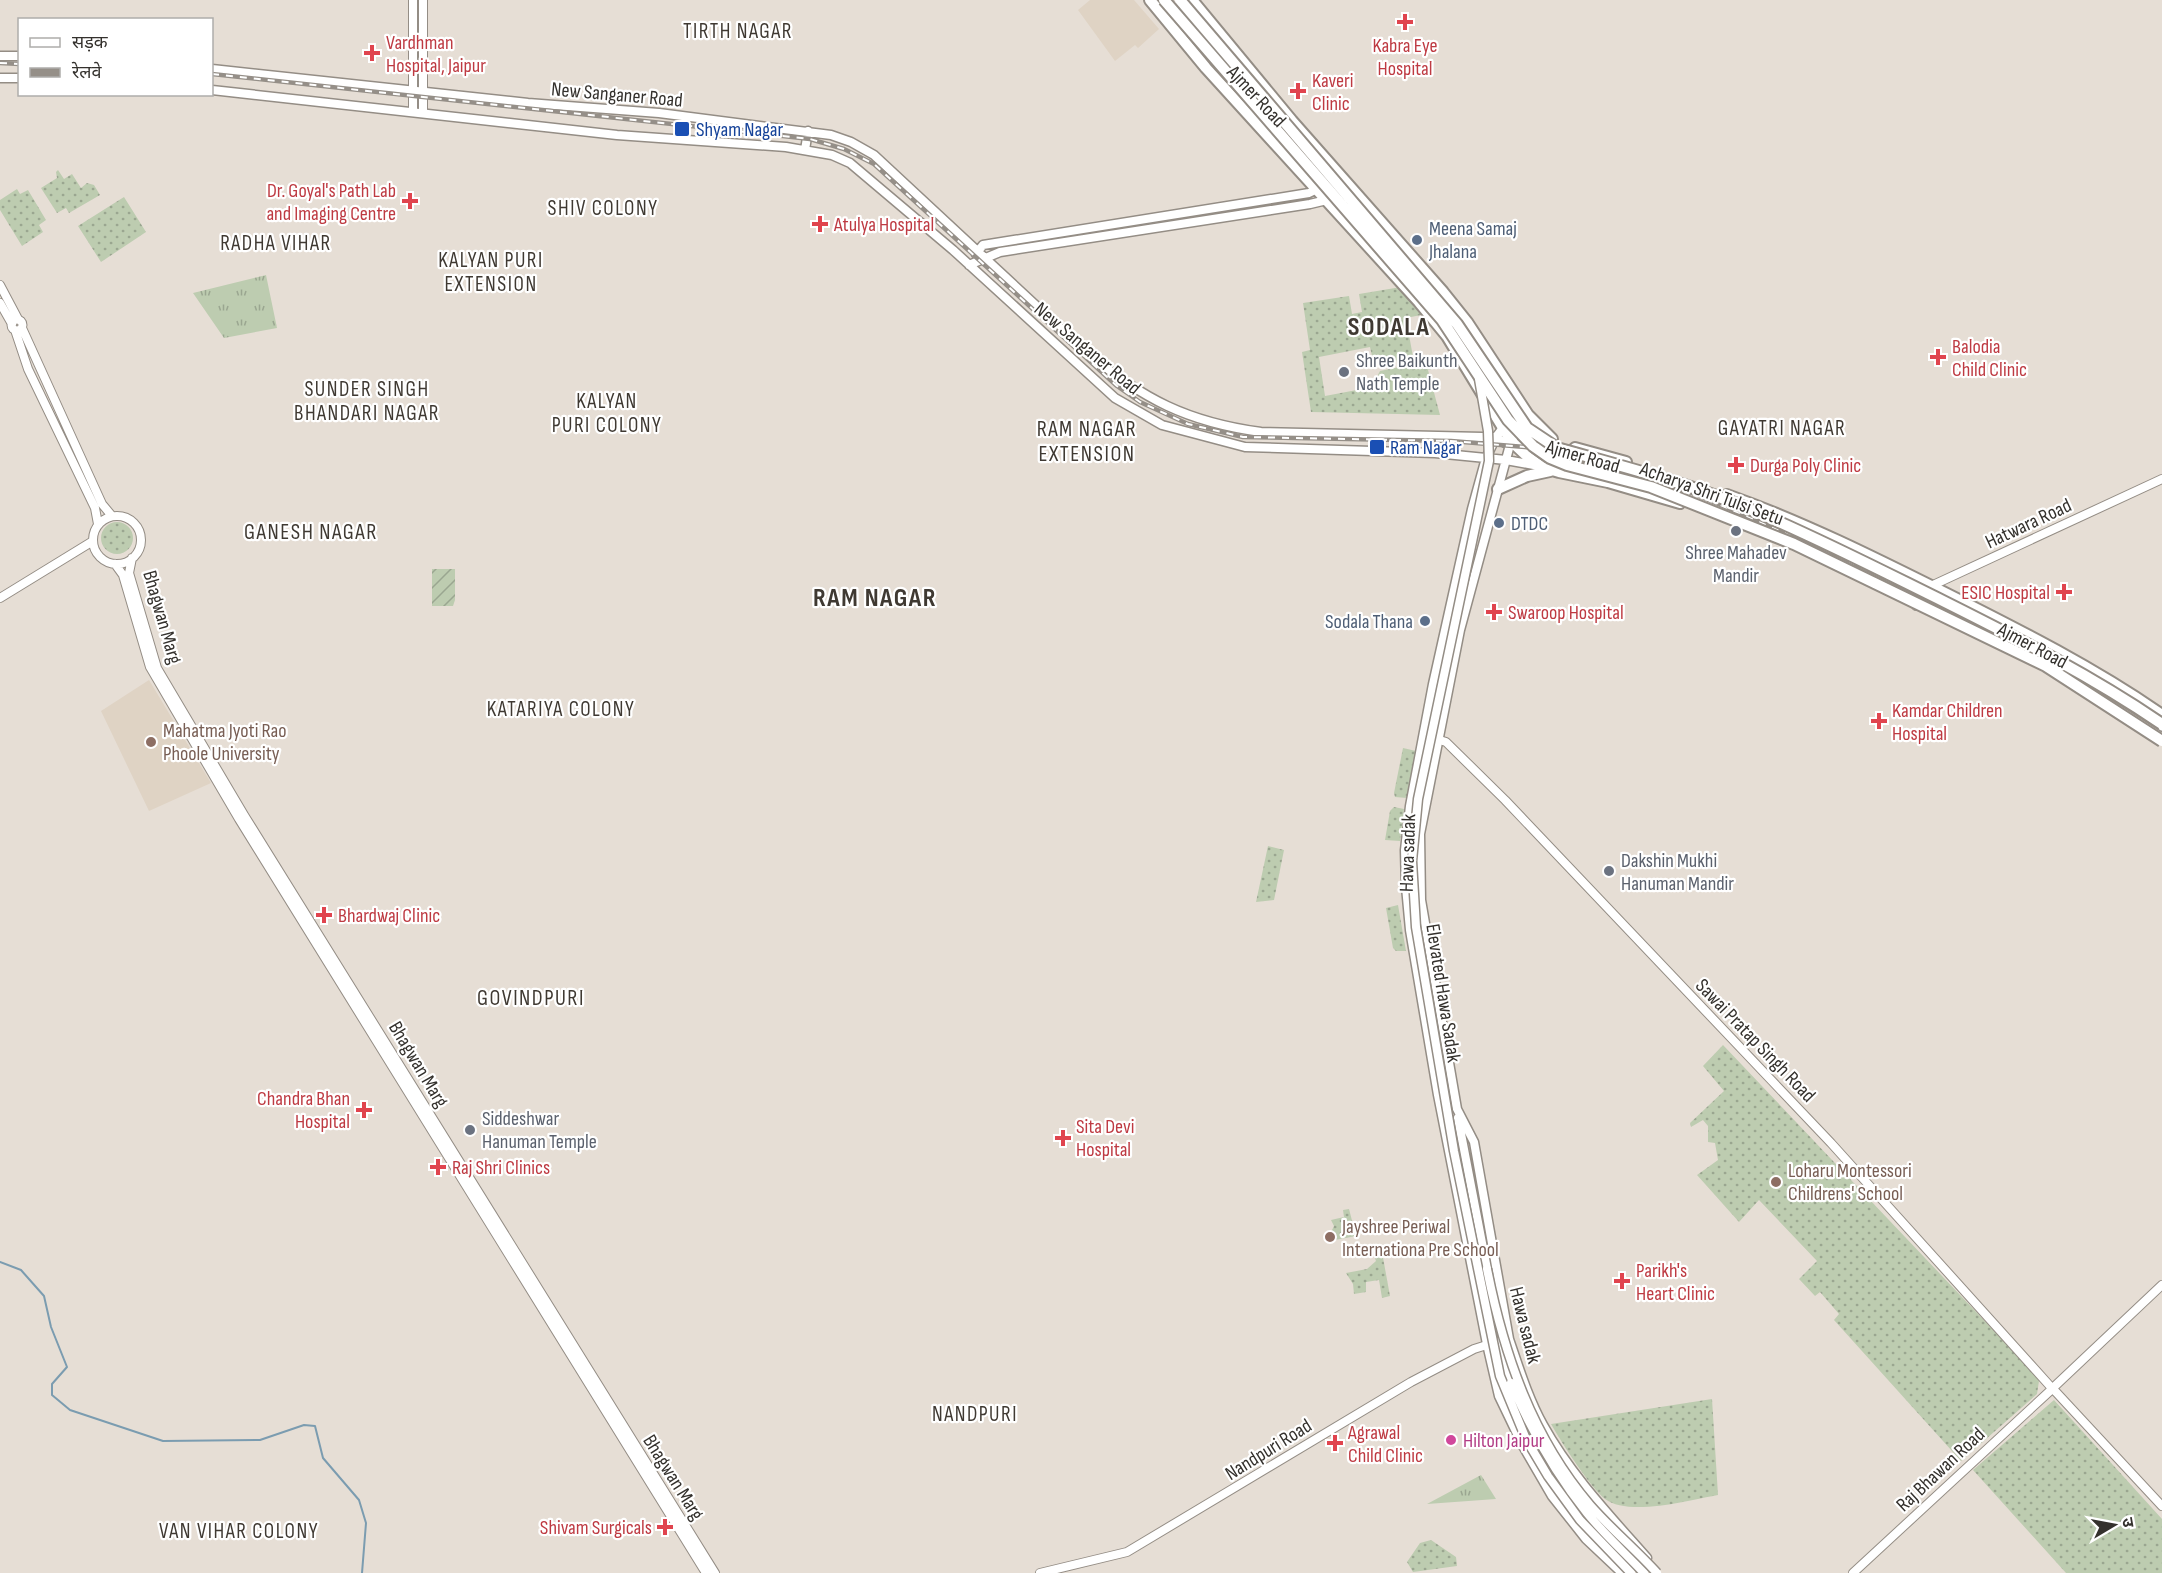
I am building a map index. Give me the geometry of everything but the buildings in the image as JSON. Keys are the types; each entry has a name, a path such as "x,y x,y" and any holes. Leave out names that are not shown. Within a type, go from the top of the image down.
{"highway":[{"name":"Ajmer Road","path":"1150,0 1206,68 1447,336 1499,433 1542,467 1618,485 1713,514 1805,553 2046,670 2162,743"},
{"name":"Acharya Shri Tulsi Setu","path":"1164,0 1442,320 1479,379 1521,436 1550,459 1652,487 1794,544 2046,666 2162,743"},
{"name":"Acharya Shri Tulsi Setu","path":"1180,0 1457,324 1527,428 1541,440 1557,448 1675,482 1755,511 2025,641 2107,688 2162,724"},
{"name":"Ajmer Road","path":"1192,0 1349,188 1467,322 1528,415 1545,435 1560,444 1675,477 1756,505 1862,552 2078,662 2162,715"},
{"path":"1498,489 1538,472 1559,472"}],"main road":[{"path":"0,56 18,56"},
{"name":"New Sanganer Road","path":"213,69 659,113 808,131 851,142 874,155 1034,305 1123,382 1152,401 1200,420 1229,428 1261,432 1499,433"},
{"path":"0,78 18,78"},
{"name":"New Sanganer Road","path":"213,90 617,135 805,150 832,155 850,162 969,265 1115,398 1162,425 1245,447 1436,453 1506,460 1542,467"},
{"path":"805,150 808,131"},
{"path":"982,254 983,245 1130,223 1317,190 1339,175"},
{"path":"969,265 982,254 1327,201 1349,188"},
{"name":"Elevated Hawa Sadak","path":"1479,379 1488,431 1489,461 1418,799 1412,861 1416,927 1454,1150 1500,1377 1526,1439 1548,1476 1580,1520 1626,1573"},
{"path":"1486,458 1499,433 1521,404"},
{"name":"Hawa sadak","path":"1528,415 1511,444 1460,630 1436,739 1420,834 1421,900 1457,1109 1474,1142 1509,1340 1542,1424 1570,1466 1659,1573"},
{"name":"Hawa sadak","path":"1486,458 1457,573 1423,735 1405,850 1410,930 1441,1112 1487,1344 1505,1410 1539,1475 1586,1539 1626,1573"},
{"path":"1457,1109 1487,1269 1501,1333 1513,1371 1538,1428 1590,1505 1659,1573"},
{"path":"1498,1342 1510,1383 1528,1424 1556,1471 1588,1515 1644,1573"},
{"path":"1626,1573 1645,1556"}],"street":[{"path":"413,0 419,91"},
{"path":"418,112 423,0"},
{"path":"0,285 102,504 112,516 130,520 138,529 141,540 138,551 132,558 115,564 100,557 93,541 98,524 95,508 28,369 17,325 0,303"},
{"name":"Hatwara Road","path":"1916,606 1931,586 2162,479"},
{"path":"98,524 112,516"},
{"path":"0,598 93,541"},
{"name":"Bhagwan Marg","path":"132,558 129,573 157,668 251,825 715,1573"},
{"name":"Bhagwan Marg","path":"115,564 123,575 150,667 239,819 706,1573"},
{"name":"Sawai Pratap Singh Road","path":"1423,735 1446,742 1504,800 1831,1143 2162,1506"},
{"name":"Raj Bhawan Road","path":"1853,1573 2162,1285"},
{"name":"Nandpuri Road","path":"1040,1573 1127,1552 1411,1382 1487,1344 1509,1340"}],"shaded area":[{"path":"1090,0 1134,0 1159,29 1138,48 1135,45 1115,61 1078,10"},
{"name":"Mahatma Jyoti Rao Phoole University","path":"149,680 211,783 149,811 101,711"}],"green space":[{"path":"58,170 64,179 72,174 81,188 87,183 94,185 100,195 69,213 66,208 57,213 41,188 57,178"},
{"path":"17,189 20,194 28,190 46,220 39,225 43,232 22,246 0,210 0,200"},
{"path":"124,197 146,232 101,262 78,226"},
{"path":"266,275 277,328 224,338 193,293"},
{"path":"1401,287 1426,314 1406,318 1413,357 1380,364 1373,360 1370,347 1319,357 1325,396 1362,389 1363,391 1371,388 1380,371 1434,360 1436,368 1428,370 1440,415 1311,412 1302,352 1310,350 1303,303 1349,296 1352,314 1362,312 1359,294"},
{"path":"117,522 128,527 133,538 128,549 117,554 106,549 101,538 106,527"},
{"path":"432,569 455,569 453,606 432,606"},
{"path":"1403,748 1416,751 1407,798 1395,797 1394,793"},
{"path":"1394,807 1404,809 1400,841 1385,840 1390,811"},
{"path":"1268,846 1284,850 1274,900 1256,902"},
{"path":"1398,905 1406,951 1396,951 1393,948 1386,908"},
{"path":"1723,1045 2035,1374 2039,1381 2037,1394 1961,1461 1834,1320 1839,1314 1820,1292 1815,1296 1799,1279 1817,1261 1759,1200 1739,1222 1697,1175 1718,1160 1715,1143 1708,1142 1708,1126 1703,1120 1691,1127 1690,1123 1724,1091 1703,1066"},
{"path":"1349,1209 1356,1236 1335,1240 1336,1233 1331,1232 1334,1226 1331,1220 1344,1217 1343,1210"},
{"path":"1382,1252 1390,1296 1382,1298 1379,1280 1366,1282 1366,1292 1354,1294 1353,1284 1346,1273 1367,1269 1376,1261 1374,1256"},
{"path":"1712,1399 1718,1495 1660,1506 1629,1507 1605,1499 1584,1475 1551,1424"},
{"path":"2054,1400 2162,1519 2162,1573 2066,1573 1973,1470"},
{"path":"1481,1475 1496,1499 1427,1504"},
{"path":"1431,1540 1456,1557 1457,1566 1413,1572 1407,1562 1420,1543"}],"waterway":[{"path":"0,1262 21,1270 44,1296 51,1327 67,1367 52,1384 52,1395 70,1410 163,1441 260,1440 304,1425 315,1426 323,1458 359,1500 366,1523 362,1573"}],"railway":[{"path":"0,63 18,64"},
{"path":"213,74 810,139 844,149 874,164 1117,386 1140,402 1188,424 1243,437 1451,441 1549,450 1673,485 1818,546 2006,637 2069,670 2162,730"}],"place":[{"name":"Kabra Eye Hospital","path":"1405,22"},
{"name":"Vardhman Hospital, Jaipur","path":"372,53"},
{"name":"Kaveri Clinic","path":"1298,91"},
{"name":"Shyam Nagar","path":"682,129"},
{"name":"Dr. Goyal's Path Lab and Imaging Centre","path":"410,201"},
{"name":"Atulya Hospital","path":"820,224"},
{"name":"Meena Samaj Jhalana","path":"1417,240"},
{"name":"Balodia Child Clinic","path":"1938,357"},
{"name":"Shree Baikunth Nath Temple","path":"1344,372"},
{"name":"Ram Nagar","path":"1377,447"},
{"name":"Durga Poly Clinic","path":"1736,465"},
{"name":"DTDC","path":"1499,523"},
{"name":"Shree Mahadev Mandir","path":"1736,531"},
{"name":"ESIC Hospital","path":"2064,592"},
{"name":"Swaroop Hospital","path":"1494,612"},
{"name":"Sodala Thana","path":"1425,621"},
{"name":"Kamdar Children Hospital","path":"1879,721"},
{"name":"Mahatma Jyoti Rao Phoole University","path":"151,742"},
{"name":"Dakshin Mukhi Hanuman Mandir","path":"1609,871"},
{"name":"Bhardwaj Clinic","path":"324,915"},
{"name":"Chandra Bhan Hospital","path":"364,1110"},
{"name":"Siddeshwar Hanuman Temple","path":"470,1130"},
{"name":"Sita Devi Hospital","path":"1063,1138"},
{"name":"Raj Shri Clinics","path":"438,1167"},
{"name":"Loharu Montessori Childrens' School","path":"1776,1182"},
{"name":"Jayshree Periwal Internationa Pre School","path":"1330,1237"},
{"name":"Parikh's Heart Clinic","path":"1622,1281"},
{"name":"Hilton Jaipur","path":"1451,1440"},
{"name":"Agrawal Child Clinic","path":"1335,1443"},
{"name":"Shivam Surgicals","path":"665,1527"}],"district":[{"name":"TIRTH NAGAR","path":"738,31"},
{"name":"SHIV COLONY","path":"603,208"},
{"name":"RADHA VIHAR","path":"276,243"},
{"name":"KALYAN PURI EXTENSION","path":"491,272"},
{"name":"SODALA","path":"1389,326"},
{"name":"SUNDER SINGH BHANDARI NAGAR","path":"367,401"},
{"name":"KALYAN PURI COLONY","path":"607,413"},
{"name":"GAYATRI NAGAR","path":"1782,428"},
{"name":"RAM NAGAR EXTENSION","path":"1087,440"},
{"name":"GANESH NAGAR","path":"311,531"},
{"name":"RAM NAGAR","path":"875,597"},
{"name":"KATARIYA COLONY","path":"561,709"},
{"name":"GOVINDPURI","path":"531,997"},
{"name":"NANDPURI","path":"975,1414"},
{"name":"VAN VIHAR COLONY","path":"239,1531"}]}
